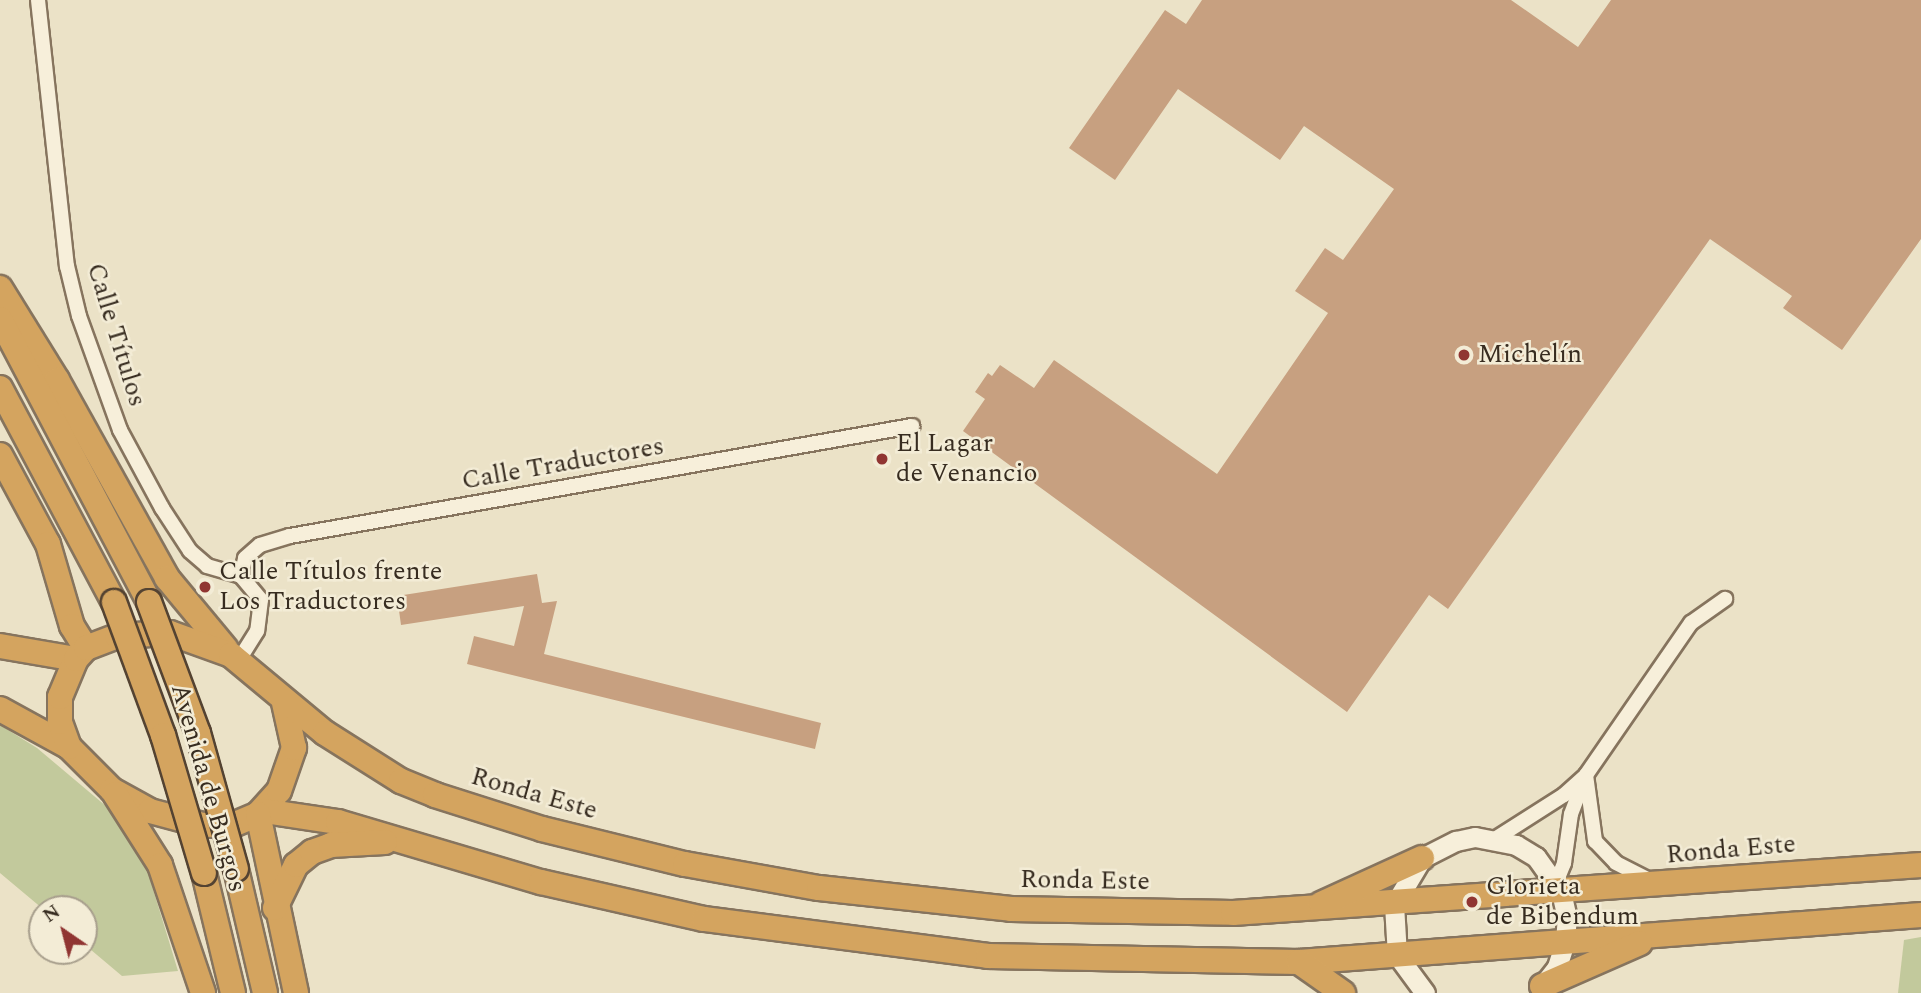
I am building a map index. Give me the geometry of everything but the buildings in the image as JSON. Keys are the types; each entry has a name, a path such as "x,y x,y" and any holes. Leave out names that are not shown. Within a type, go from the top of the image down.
{"highway":[{"path":"0,288 57,380 167,578 234,658"},
{"name":"Avenida de Burgos","path":"0,319 149,602 198,733 236,869 265,993"},
{"name":"Avenida de Burgos","path":"0,388 114,602 163,735 204,873 233,993"},
{"path":"0,455 48,544 81,653 60,697 60,722 69,747"},
{"name":"Ronda Este","path":"0,646 81,653 117,636 170,633 234,658 284,704 353,752 435,795 542,829 685,864 819,888 1011,909 1233,914 1394,905 1559,887 1661,885 1921,865"},
{"path":"113,790 150,811 203,825 235,824 261,812 289,770 294,748 293,727 284,704"},
{"path":"0,709 69,747 113,790 160,865 203,993"},
{"path":"261,812 338,822 541,882 632,903 872,944 1101,962 1298,962 1921,915"},
{"path":"261,812 275,908 296,993"},
{"path":"275,908 296,865 312,852 331,845 406,840"},
{"path":"1311,908 1422,858"},
{"path":"1538,990 1653,937"},
{"path":"1298,962 1343,993"}],"street":[{"name":"Calle Títulos","path":"38,0 67,266 93,363 120,430 190,551 207,566 241,576"},
{"name":"Calle Traductores","path":"241,576 245,558 260,545 290,537 912,426"},
{"path":"234,658 252,644 262,615 255,588 241,576"},
{"path":"1425,993 1410,986 1398,955 1394,905 1422,858 1456,841 1494,838 1564,795 1586,775 1691,623 1725,599"},
{"path":"1586,775 1595,841 1616,863 1661,885"},
{"path":"1559,887 1571,814 1586,775"},
{"path":"1494,838 1535,857 1559,887 1567,917 1565,943 1557,967 1538,990"}],"green space":[{"path":"0,725 37,748 113,812 146,866 178,971 122,976 98,956 98,895 28,896 0,873"},
{"path":"1921,937 1921,993 1898,993 1904,940"}],"place":[{"name":"Michelín","path":"1464,355"},
{"name":"El Lagar de Venancio","path":"882,459"},
{"name":"Calle Títulos frente Los Traductores","path":"205,587"},
{"name":"Glorieta de Bibendum","path":"1472,902"}]}
